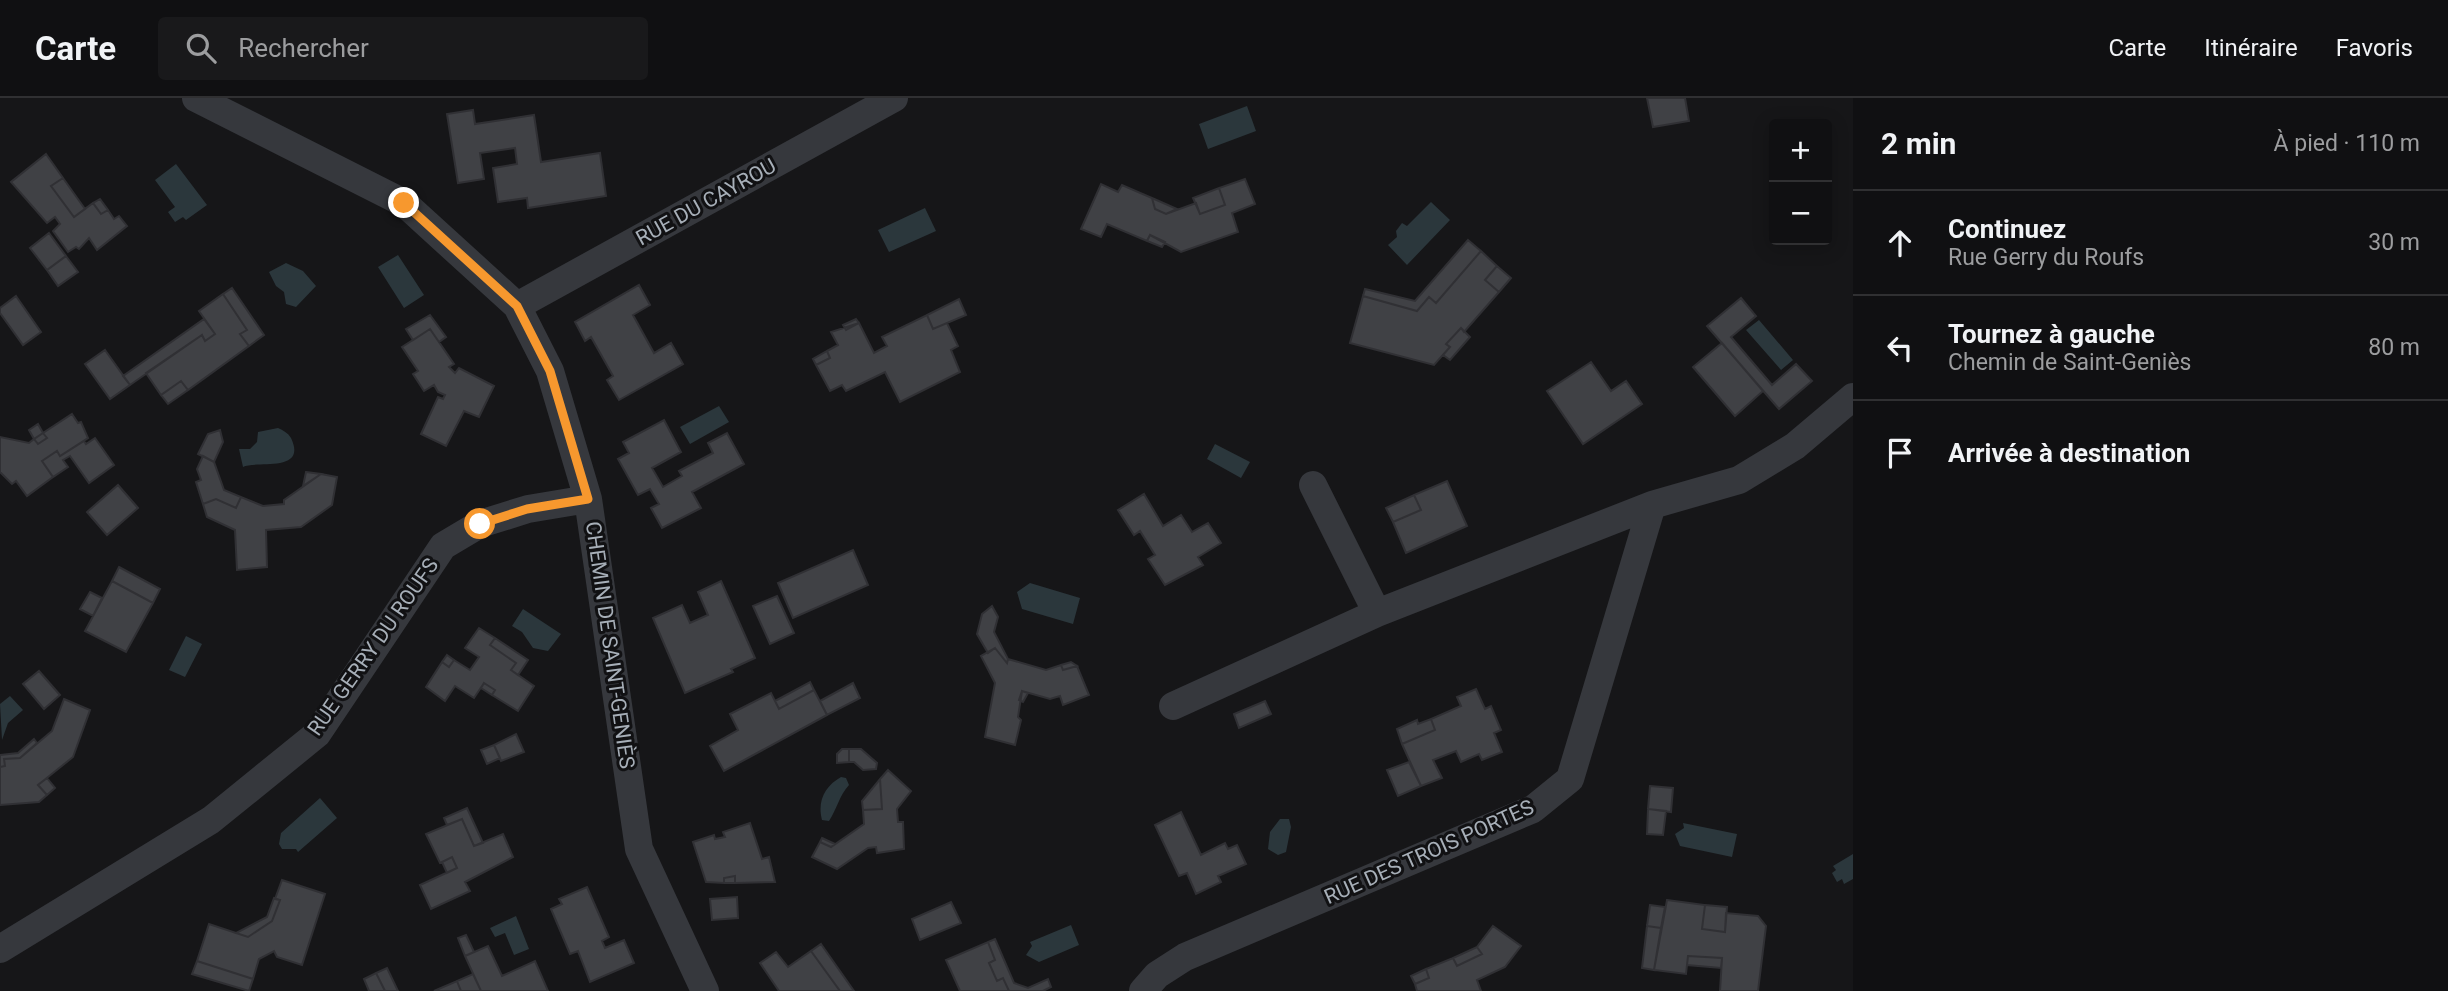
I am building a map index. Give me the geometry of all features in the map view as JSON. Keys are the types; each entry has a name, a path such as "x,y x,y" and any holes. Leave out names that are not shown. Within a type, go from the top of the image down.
{"street":[{"name":"CHEMIN DE SAINT-GENIÈS","path":"196,98 404,203 517,306 550,371 588,499 639,849 694,988"},
{"name":"RUE DU CAYROU","path":"517,306 894,98"},
{"path":"1173,706 1377,613 1652,505 1739,480 1796,446 1853,397"},
{"path":"1313,485 1377,613"},
{"name":"RUE GERRY DU ROUFS","path":"0,949 211,820 317,734 443,546 480,524 527,509 588,499"},
{"name":"RUE DES TROIS PORTES","path":"1143,991 1157,975 1185,957 1533,810 1570,779 1652,505"}],"shaded area":[{"path":"1247,106 1256,131 1208,149 1199,124"},
{"path":"176,164 207,205 186,220 183,217 175,222 168,212 175,207 155,180"},
{"path":"1431,202 1450,220 1407,265 1388,245 1397,237 1396,231 1402,223 1407,226"},
{"path":"925,208 936,231 889,252 878,230"},
{"path":"398,255 424,295 404,308 378,267"},
{"path":"286,263 303,271 316,286 296,307 286,304 284,292 276,286 269,272"},
{"path":"1759,320 1793,360 1781,370 1746,330"},
{"path":"719,406 729,422 690,444 680,427"},
{"path":"278,428 291,438 294,449 292,457 278,463 243,467 239,449 250,449 257,442 258,432"},
{"path":"1215,444 1250,462 1241,478 1207,459"},
{"path":"1030,583 1080,598 1073,624 1022,609 1017,592"},
{"path":"523,609 561,634 548,651 533,648 522,632 512,626"},
{"path":"186,636 202,644 185,677 169,670"},
{"path":"10,696 23,710 8,723 2,740 0,704"},
{"path":"841,777 846,778 849,785 829,821 822,820 824,795"},
{"path":"320,798 337,818 298,852 296,849 282,849 279,844 281,833"},
{"path":"1280,819 1289,819 1291,827 1286,852 1278,855 1268,849 1270,832"},
{"path":"1683,823 1737,834 1732,857 1680,846 1675,834 1684,828"},
{"path":"1853,854 1853,879 1844,884 1842,879 1837,882 1832,873 1836,870 1833,866"},
{"path":"516,916 529,949 514,955 505,933 495,937 490,928"},
{"path":"1071,925 1079,945 1039,962 1026,955 1032,946 1030,942"}],"building":[{"path":"1647,98 1685,98 1689,121 1653,127"},
{"path":"473,110 475,124 534,115 541,162 600,153 606,196 528,208 527,198 498,202 493,168 517,164 515,148 480,153 484,179 458,183 447,114"},
{"path":"46,154 63,178 51,186 74,217 93,203 101,214 108,210 114,219 119,216 127,226 97,250 89,238 79,249 76,247 68,252 53,231 60,224 55,217 47,223 11,182"},
{"path":"63,178 85,209 74,217 51,186"},
{"path":"1245,179 1255,204 1232,213 1238,232 1181,252 1150,235 1147,241 1107,224 1101,237 1081,229 1101,184 1118,192 1122,185 1152,198 1155,209 1166,214 1196,203 1200,214 1225,205 1219,188"},
{"path":"1219,188 1225,205 1200,214 1193,198"},
{"path":"1152,198 1177,209 1166,214 1155,209"},
{"path":"100,199 108,210 101,214 93,203"},
{"path":"49,233 66,256 47,270 30,248"},
{"path":"1150,235 1165,242 1162,247 1147,241"},
{"path":"1468,240 1481,251 1436,303 1429,297 1417,311 1363,296 1365,289 1415,301"},
{"path":"1481,251 1497,266 1485,280 1499,292 1464,332 1461,328 1446,344 1450,347 1434,365 1350,343 1363,296 1417,311 1429,297 1436,303"},
{"path":"66,256 78,272 58,286 47,270"},
{"path":"1497,266 1511,278 1499,292 1485,280"},
{"path":"639,285 650,305 633,315 654,353 671,343 683,364 619,400 607,380 613,376 591,337 585,341 575,322"},
{"path":"232,288 264,335 249,346 240,334 247,330 223,294"},
{"path":"223,294 247,330 240,334 249,346 188,390 181,381 161,395 146,373 202,335 205,341 215,334 199,311"},
{"path":"16,296 41,332 23,345 0,313 0,308"},
{"path":"1741,298 1756,316 1731,337 1772,385 1796,364 1812,381 1779,409 1707,326"},
{"path":"959,299 966,315 933,329 927,315"},
{"path":"430,315 446,337 439,342 430,329 413,340 406,329"},
{"path":"927,315 933,329 947,323 958,346 951,350 960,372 900,402 885,372 846,391 842,385 830,391 816,365 830,358 827,351 838,345 831,332 859,323 874,353 887,346 882,337"},
{"path":"204,319 215,334 205,341 202,335 130,385 123,376"},
{"path":"856,319 859,323 846,330 843,325"},
{"path":"1461,328 1470,337 1450,360 1443,355 1450,347 1446,344"},
{"path":"430,329 454,364 449,367 455,373 459,368 494,386 479,417 464,411 446,446 421,434 438,397 443,399 445,395 438,392 434,385 424,391 413,374 418,371 402,347"},
{"path":"1722,343 1763,391 1735,416 1693,367"},
{"path":"105,350 130,385 110,399 85,364"},
{"path":"827,351 830,358 816,365 813,359"},
{"path":"1591,362 1611,391 1626,381 1642,404 1583,444 1547,391"},
{"path":"181,381 188,390 168,404 161,395"},
{"path":"72,414 78,423 81,422 88,438 60,456 57,451 42,461 53,477 27,496 16,481 12,484 0,472 0,437 29,443 34,439 38,444 47,438 43,433"},
{"path":"664,420 681,452 652,468 663,487 682,476 679,471 713,453 708,443 727,433 744,464 692,492 701,508 662,528 651,508 659,504 650,489 638,495 618,459 629,453 623,442"},
{"path":"38,424 43,433 34,439 29,430"},
{"path":"220,430 223,442 214,462 198,454 208,434"},
{"path":"43,433 47,438 38,444 34,439"},
{"path":"95,438 114,465 89,483 70,456 63,460 68,467 53,477 42,461 57,451 60,456 84,441 86,444"},
{"path":"203,456 214,462 224,490 241,497 236,508 216,499 203,504 196,482 201,480 197,469"},
{"path":"306,472 321,474 303,486"},
{"path":"321,474 337,477 332,505 301,527 266,530 267,567 237,570 235,530 207,517 203,504 216,499 236,508 241,497 263,506 284,504 284,500"},
{"path":"1447,481 1467,526 1406,553 1393,522 1421,510 1414,495"},
{"path":"118,485 138,508 107,535 87,512"},
{"path":"1144,494 1163,526 1181,515 1192,532 1208,523 1221,543 1198,557 1203,565 1165,585 1148,559 1155,555 1140,531 1134,535 1118,510"},
{"path":"1414,495 1421,510 1393,522 1386,508"},
{"path":"853,550 868,585 793,618 778,583"},
{"path":"119,567 160,589 153,603 112,581"},
{"path":"112,581 153,603 126,652 85,631"},
{"path":"721,581 755,658 731,669 733,672 685,693 653,618 682,605 690,623 708,615 698,592"},
{"path":"90,592 102,598 93,616 80,609"},
{"path":"777,596 794,633 770,644 753,606"},
{"path":"992,606 998,617 994,632 1008,659 1007,663 995,648 988,653 977,634 982,614"},
{"path":"479,628 495,638 490,645 516,663 511,670 534,686 518,711 492,695 495,690 484,683 474,698 455,686 445,701 426,687 442,662 449,667 454,660 470,670 479,657 465,648"},
{"path":"495,638 528,660 518,675 511,670 516,663 490,645"},
{"path":"995,648 1007,663 1008,659 1046,670 1061,665 1063,670 1077,666 1089,695 1063,705 1060,696 1050,699 1022,691 1018,717 1021,720 1015,745 985,737 995,683 981,656"},
{"path":"447,655 454,660 449,667 442,662"},
{"path":"1071,662 1077,666 1063,670 1061,665"},
{"path":"39,671 60,695 44,709 23,684"},
{"path":"810,682 814,690 779,709 775,701"},
{"path":"484,683 495,690 492,695 481,688"},
{"path":"853,683 860,698 827,715 820,701"},
{"path":"1476,689 1485,709 1491,706 1501,730 1494,733 1502,752 1482,760 1479,754 1461,762 1456,751 1433,760 1442,778 1421,786 1402,744 1435,730 1431,719 1461,706 1457,697"},
{"path":"814,690 827,715 724,771 710,746 738,730 730,714 771,693 779,709"},
{"path":"1022,691 1028,693 1023,702 1019,700"},
{"path":"64,699 90,710 73,757 38,785 47,795 39,802 0,805 0,767 5,766 4,759 20,758 52,731"},
{"path":"1265,701 1271,714 1239,728 1234,714"},
{"path":"1431,719 1435,730 1402,744 1397,729 1417,720 1418,724"},
{"path":"516,734 524,752 501,761 494,745"},
{"path":"34,739 37,743 20,758 4,759 5,766 0,767 0,755 18,753"},
{"path":"494,745 500,758 487,764 481,750"},
{"path":"842,749 849,749 849,762 837,763 837,754"},
{"path":"849,749 861,749 877,763 876,769 863,770 854,762 849,762"},
{"path":"1409,762 1421,786 1398,796 1387,770"},
{"path":"888,770 911,791 897,809 898,822 903,822 904,849 877,853 876,847 868,848 837,869 812,857 820,842 831,847 864,824 863,810 882,809 880,779"},
{"path":"47,778 55,788 47,795 38,785"},
{"path":"880,779 882,809 863,810 862,801"},
{"path":"1650,786 1673,788 1671,812 1648,809"},
{"path":"467,808 483,843 474,846 462,819 447,825 444,818"},
{"path":"1648,809 1666,811 1663,835 1647,834"},
{"path":"1181,812 1201,855 1225,843 1228,849 1237,845 1246,864 1218,876 1221,882 1196,894 1187,873 1179,876 1155,825"},
{"path":"462,819 474,846 503,834 513,857 465,882 470,891 431,909 420,885 457,868 452,857 440,863 426,834"},
{"path":"750,823 762,859 769,857 775,882 735,883 735,876 724,878 724,883 706,882 693,842 714,835 715,839 725,837 723,832"},
{"path":"822,838 835,844 831,847 820,842"},
{"path":"452,857 457,868 447,873 442,862"},
{"path":"735,876 735,883 724,883 724,878"},
{"path":"282,880 325,894 302,965 277,957 274,951 259,959 253,979 197,961 209,924 248,937 272,921 280,900 275,899"},
{"path":"587,887 609,937 602,941 605,948 624,940 634,963 590,982 578,951 570,954 551,909 562,904 559,899"},
{"path":"737,897 738,918 712,920 710,899"},
{"path":"274,898 280,900 272,921 248,937 236,933 267,917"},
{"path":"1667,900 1705,905 1702,929 1725,932 1726,913 1758,916 1766,926 1758,991 1720,991 1722,958 1688,956 1686,974 1654,970"},
{"path":"951,902 961,923 920,940 912,919"},
{"path":"1650,905 1665,907 1661,928 1647,926"},
{"path":"1705,905 1727,907 1725,932 1702,929"},
{"path":"1493,926 1521,946 1505,967 1477,980 1481,991 1417,991 1415,984 1429,978 1426,969 1453,958 1457,966 1482,954 1477,947"},
{"path":"1647,926 1661,928 1654,970 1642,968"},
{"path":"466,935 474,952 465,956 458,938"},
{"path":"995,939 1014,983 1028,988 1048,979 1051,987 1043,991 1009,991 1003,978 997,981 989,963 995,960 988,942"},
{"path":"988,942 995,960 989,963 997,981 1003,978 1009,991 960,991 946,960"},
{"path":"821,944 854,991 840,991 811,951"},
{"path":"488,946 502,976 535,961 548,991 481,991 465,956"},
{"path":"1477,947 1482,954 1457,966 1453,958"},
{"path":"811,951 840,991 779,991 760,963 776,952 788,967"},
{"path":"1688,956 1722,958 1721,968 1687,965"},
{"path":"197,961 253,979 249,991 192,974"},
{"path":"387,968 398,991 385,991 376,973"},
{"path":"1426,969 1429,978 1415,984 1411,976"},
{"path":"376,973 385,991 369,991 364,979"},
{"path":"473,974 481,991 461,991 457,981"},
{"path":"457,981 461,991 434,991"}],"route":[{"path":"404,203 517,306 550,371 588,499 527,509 480,524"}]}
